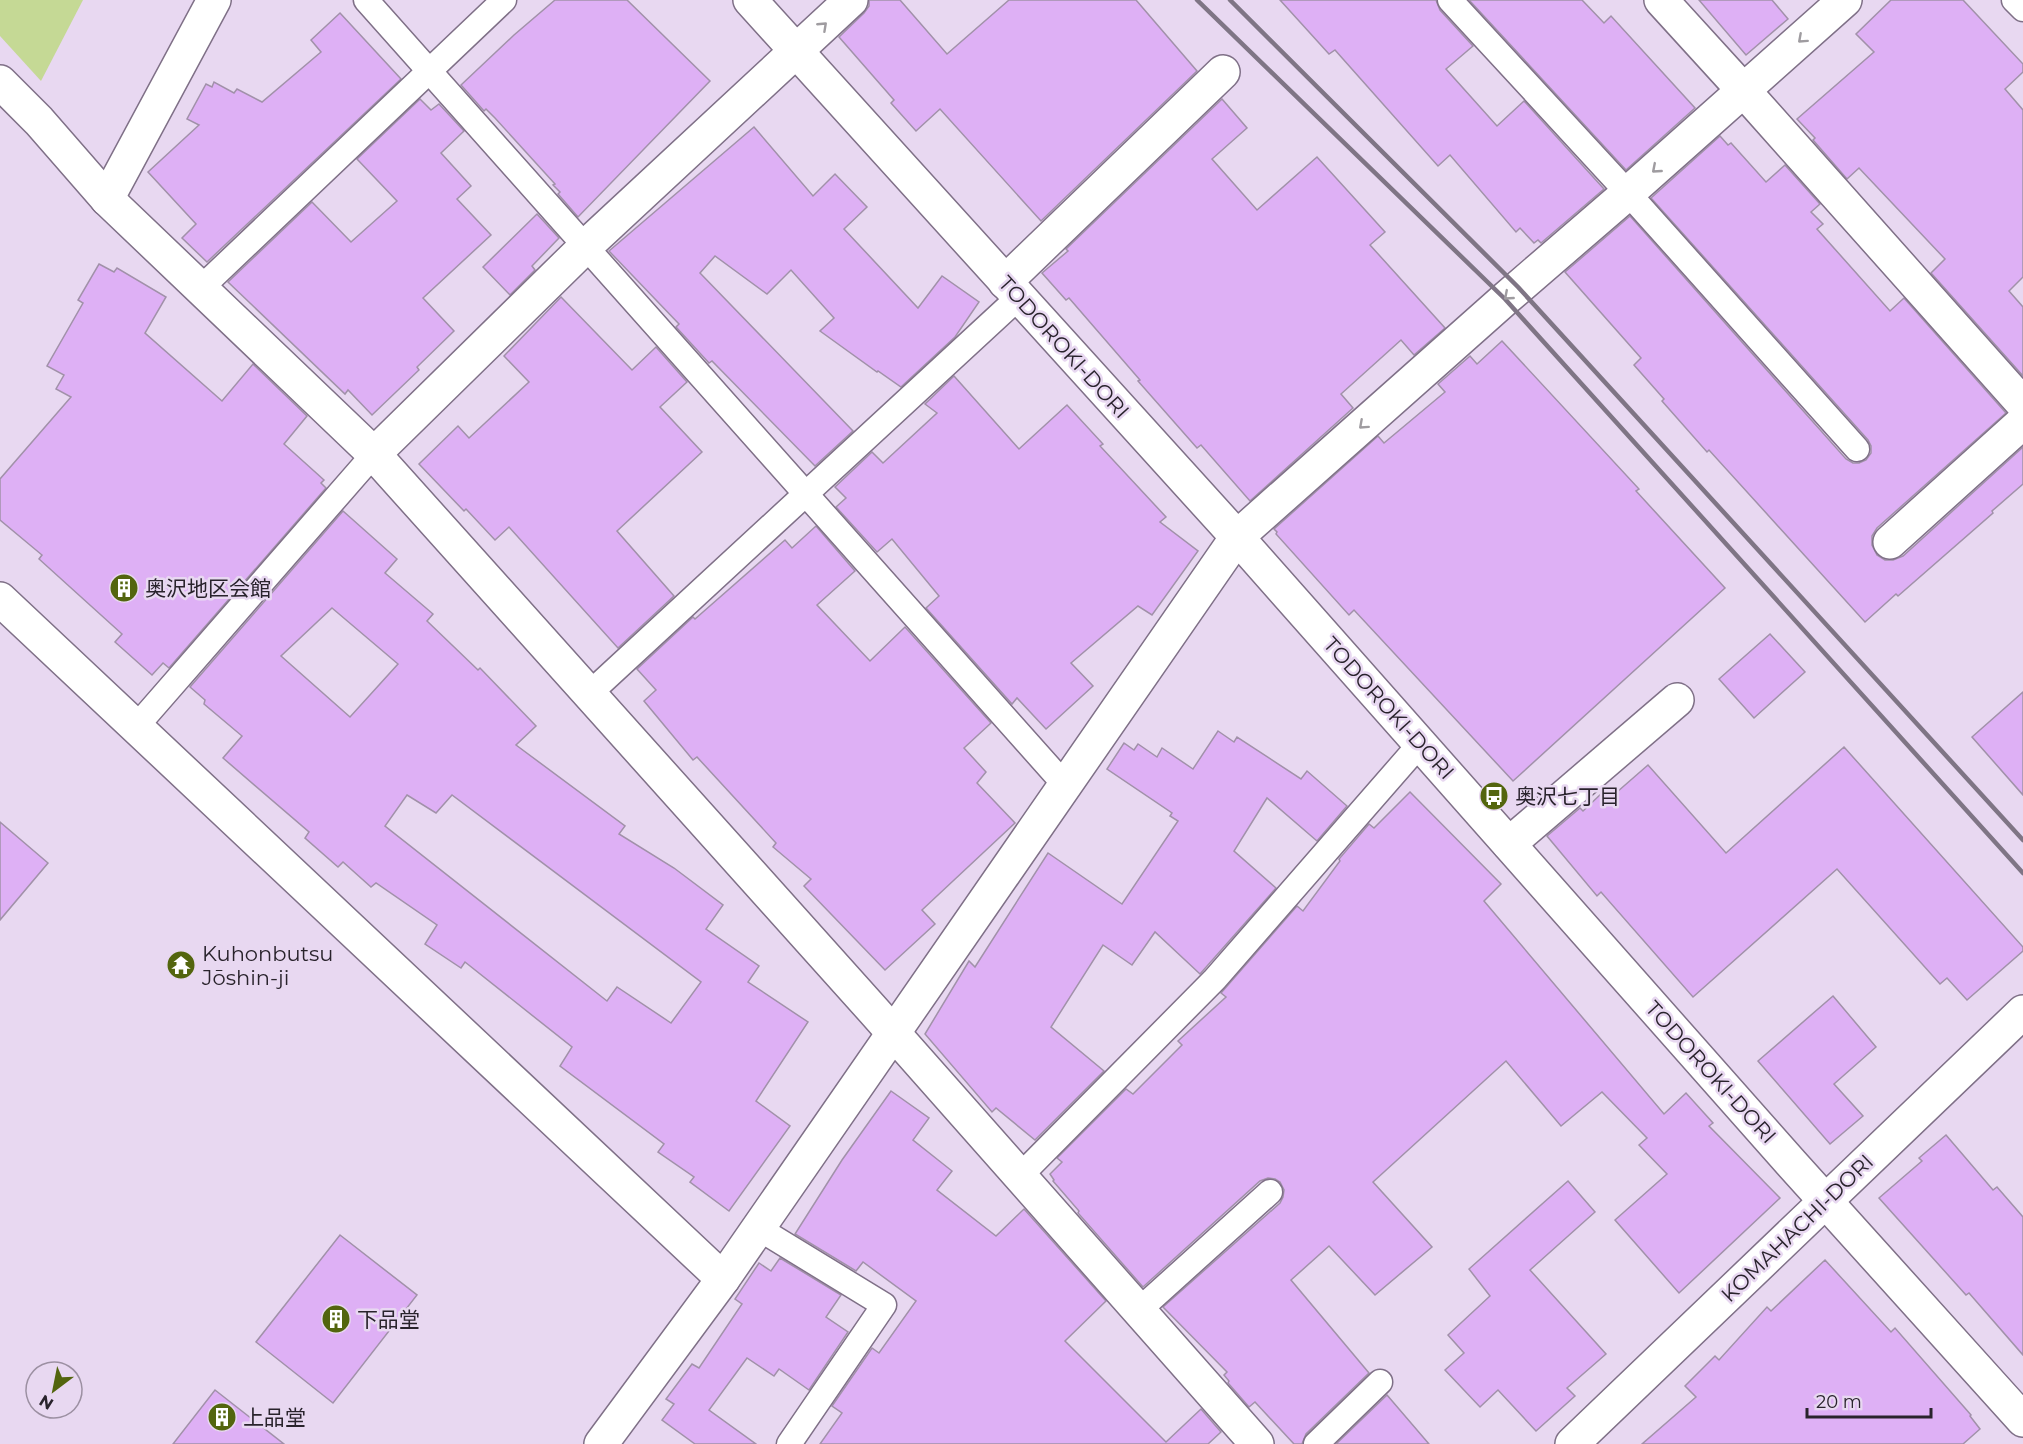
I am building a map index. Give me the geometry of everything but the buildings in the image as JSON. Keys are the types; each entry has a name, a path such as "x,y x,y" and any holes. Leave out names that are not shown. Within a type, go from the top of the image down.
{"street":[{"path":"106,200 214,0"},
{"name":"TODOROKI-DORI","path":"750,0 1237,537 2023,1420"},
{"path":"374,454 586,246 851,0"},
{"path":"1661,0 2023,404"},
{"path":"601,1444 759,1228 1237,537 1845,0"},
{"path":"1012,290 1223,72"},
{"path":"0,82 39,121 106,200 374,454 1257,1444"},
{"path":"1890,542 2023,422"},
{"path":"0,599 723,1279"},
{"path":"1509,844 1677,700"},
{"name":"KOMAHACHI-DORI","path":"1572,1444 2023,1012"}],"lane":[{"path":"366,0 1065,784"},
{"path":"201,288 504,0"},
{"path":"1450,0 1628,193 1857,449"},
{"path":"2014,0 2023,9"},
{"path":"589,694 806,494 1012,290"},
{"path":"135,728 374,454"},
{"path":"1020,1176 1215,979 1420,744"},
{"path":"1138,1311 1270,1192"},
{"path":"759,1228 884,1305 789,1444"},
{"path":"1316,1444 1380,1382"}],"green space":[{"path":"0,0 83,0 41,81 0,36"}],"railway":[{"path":"1197,0 1505,299 2023,873"},
{"path":"1230,0 1518,287 2023,840"}],"place":[{"name":"奥沢地区会館","path":"124,588"},
{"name":"奥沢七丁目","path":"1494,796"},
{"name":"Kuhonbutsu Jōshin-ji","path":"181,965"},
{"name":"下品堂","path":"336,1319"},
{"name":"上品堂","path":"222,1417"}]}
